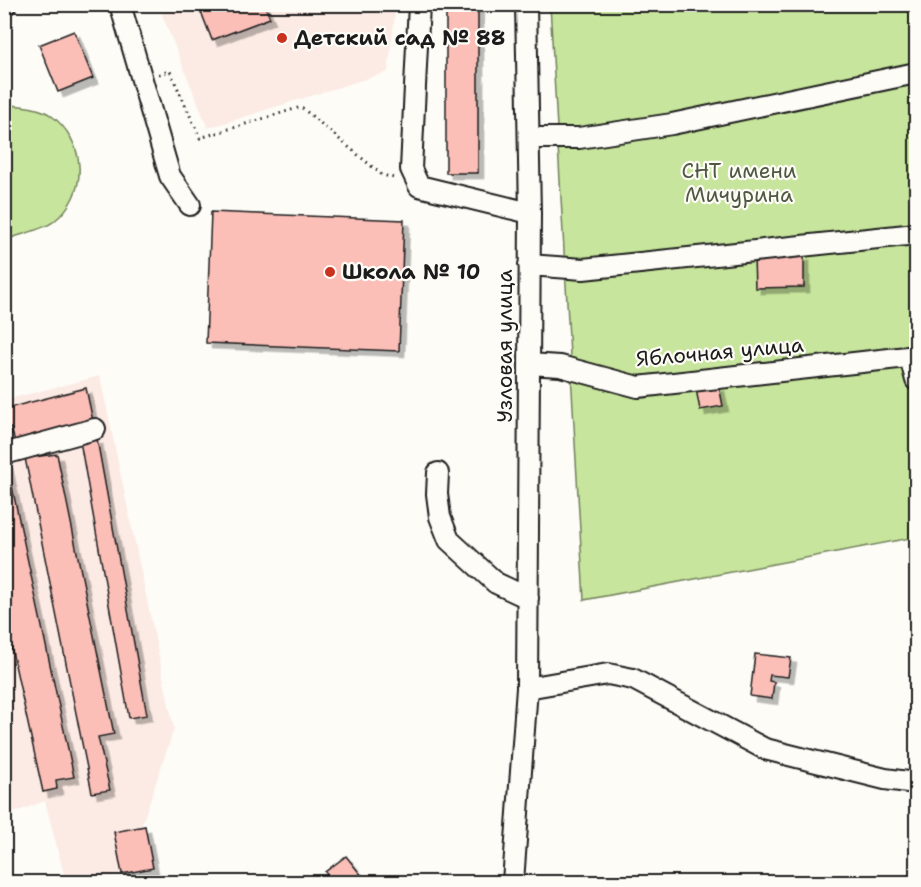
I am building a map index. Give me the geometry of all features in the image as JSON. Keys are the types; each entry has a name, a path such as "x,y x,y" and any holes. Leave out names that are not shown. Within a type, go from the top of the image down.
{"street":[{"path":"120,4 170,176 190,206"},
{"path":"419,4 411,169 419,186 530,213"},
{"name":"Узловая улица","path":"513,882 527,688 530,213 526,4"},
{"path":"529,138 579,138 672,124 916,73"},
{"path":"529,265 583,268 916,234"},
{"path":"913,356 916,380"},
{"name":"Яблочная улица","path":"529,364 560,366 638,387 913,356"},
{"path":"4,454 95,429"},
{"path":"438,473 437,494 440,517 449,540 496,583 528,598"},
{"path":"527,688 608,674 633,679 765,749 885,779 916,783"}],"path":[{"path":"142,80 170,71 200,138 301,107 382,174 419,186"}],"shaded area":[{"name":"Детский сад № 88","path":"158,5 396,5 388,72 208,128"},
{"path":"100,376 174,729 125,874 66,882 45,801 5,816 5,400"}],"green space":[{"name":"СНТ имени Мичурина","path":"550,5 916,5 916,537 584,600"},
{"path":"4,106 40,110 62,125 77,152 79,167 78,182 73,197 65,210 53,222 5,240"}],"building":[{"path":"207,4 264,4 270,18 212,40 200,9 208,7"},
{"path":"446,4 478,4 478,173 446,173"},
{"path":"74,31 93,78 58,92 39,45"},
{"path":"211,212 404,220 399,351 206,343"},
{"path":"804,256 804,287 755,288 754,257"},
{"path":"719,386 723,406 700,410 696,389"},
{"path":"86,388 93,421 16,445 11,428 4,429 4,409"},
{"path":"97,439 147,715 129,718 80,441"},
{"path":"57,454 114,734 98,737 110,790 92,793 25,458"},
{"path":"7,463 74,777 56,780 57,789 43,792 4,615 4,464"},
{"path":"755,654 791,658 788,677 770,675 769,681 774,682 772,699 750,696"},
{"path":"145,826 153,868 122,874 114,832"},
{"path":"346,856 365,880 333,882 325,872"}],"place":[{"name":"Детский сад № 88","path":"282,38"},
{"name":"Школа № 10","path":"330,272"}]}
